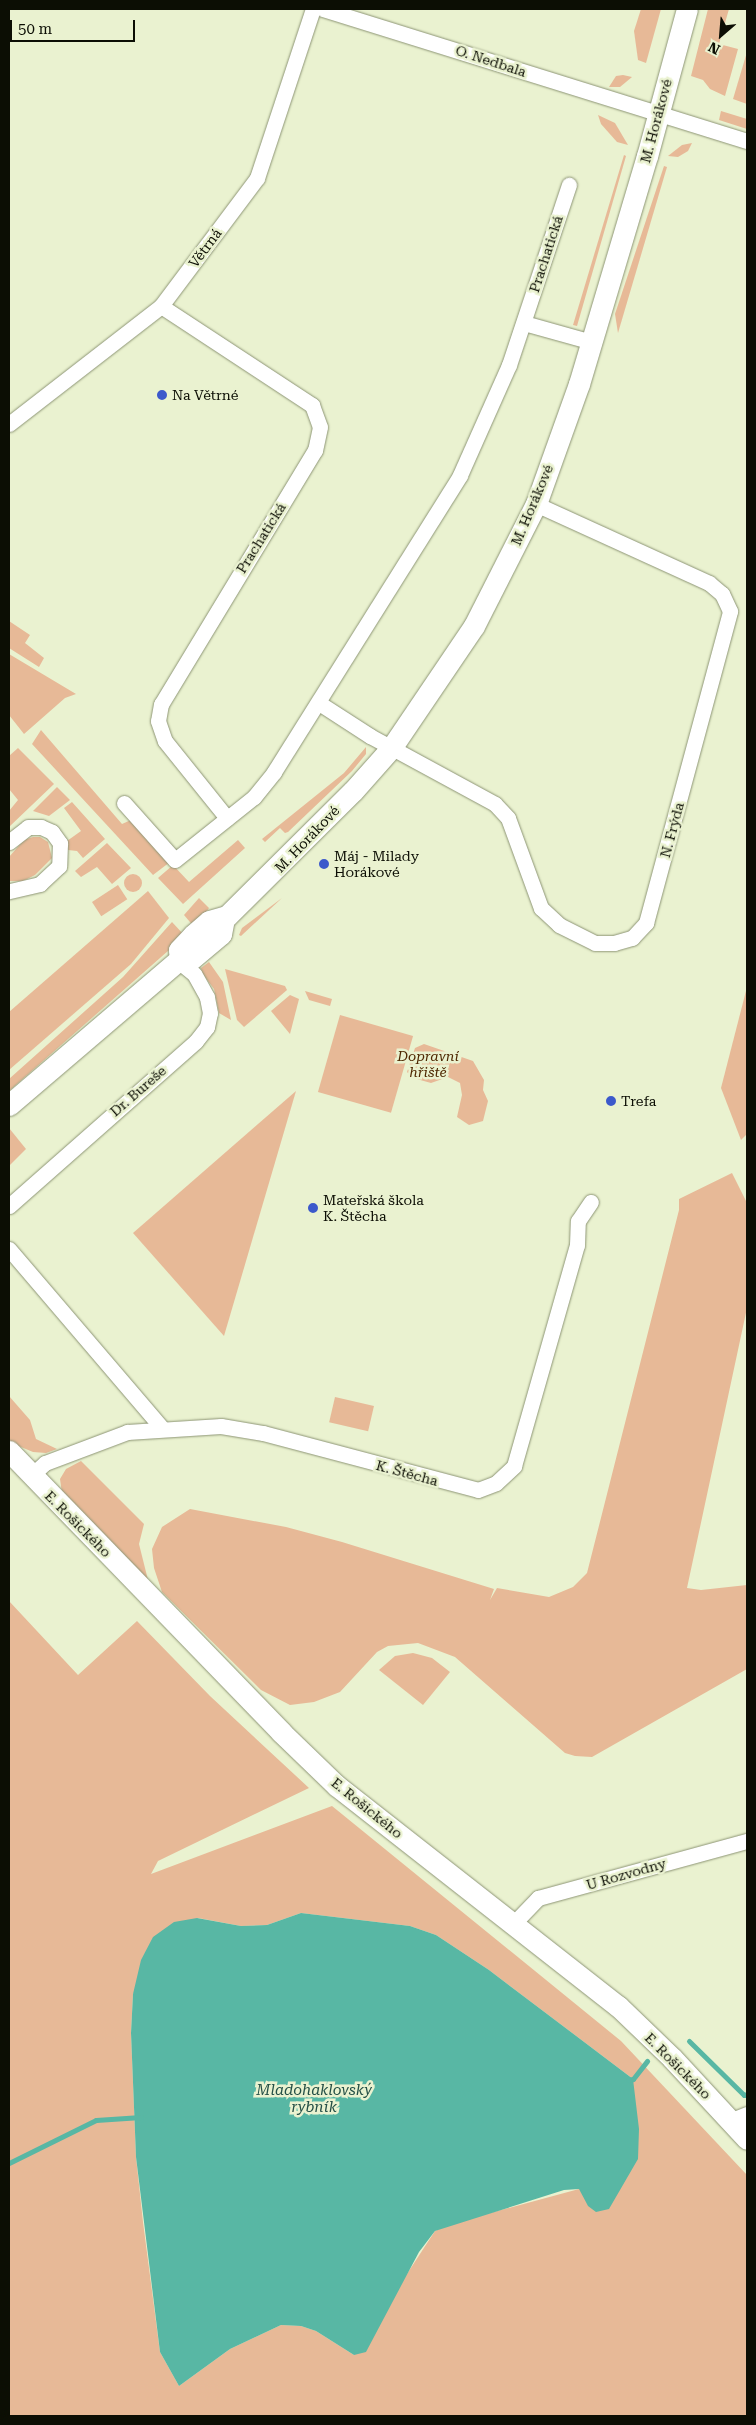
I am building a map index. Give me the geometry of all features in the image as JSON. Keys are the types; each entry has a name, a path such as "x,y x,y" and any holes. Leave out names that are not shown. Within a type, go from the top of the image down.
{"street":[{"name":"Větrná","path":"9,424 161,306 256,178 313,9"},
{"name":"O. Nedbala","path":"323,9 747,141"},
{"name":"M. Horákové","path":"9,1105 179,960 179,950 193,935 209,921 224,919 310,836 392,747 474,626 536,504 592,342 659,113 687,9"},
{"name":"Prachatická","path":"124,803 175,860 254,797 274,772 460,475 509,365 569,185"},
{"name":"Prachatická","path":"161,306 312,405 320,427 315,450 161,704 158,721 165,741 227,818"},
{"path":"524,323 592,342"},
{"name":"N. Frýda","path":"392,747 495,804 508,818 541,908 559,925 595,943 614,944 632,938 646,924 728,628 730,611 722,594 709,583 536,504"},
{"path":"319,702 392,747"},
{"path":"9,842 28,828 41,826 52,832 60,843 58,866 40,884 9,891"},
{"name":"Dr. Bureše","path":"9,1206 196,1041 207,1027 210,1013 207,997 194,974 179,960"},
{"name":"K. Štěcha","path":"31,1476 44,1463 80,1452 111,1437 162,1428 240,1428 478,1490 496,1483 514,1466 577,1245 578,1221 591,1202"},
{"path":"9,1249 162,1428"},
{"name":"E. Rošického","path":"9,1451 31,1476 281,1732 337,1786 618,2006 739,2117 747,2139"},
{"name":"U Rozvodny","path":"514,1923 538,1898 747,1841"}],"green space":[{"path":"641,9 661,9 646,63 638,60 634,31"},
{"path":"708,9 729,9 719,44 738,49 725,96 710,89 703,80 691,76"},
{"path":"747,52 747,104 733,99"},
{"path":"616,76 632,77 620,87 609,87"},
{"path":"721,111 747,119 747,129 719,120"},
{"path":"598,115 615,123 628,145 617,142 601,124"},
{"path":"692,143 688,151 678,157 668,156 682,145"},
{"path":"624,155 626,156 577,326 573,325"},
{"path":"664,166 667,167 618,333 615,314"},
{"path":"9,621 30,635 25,643 44,658 39,667 9,648"},
{"path":"9,654 76,694 65,698 24,734 9,715"},
{"path":"41,730 122,824 131,820 170,862 153,875 32,744"},
{"path":"366,747 366,754 352,771 288,832 285,833 280,828 265,842 262,839 344,773"},
{"path":"18,748 54,784 9,827 9,811 18,800 9,789 9,756"},
{"path":"57,787 70,800 49,816 33,811"},
{"path":"72,802 105,839 83,858 77,851 68,850 67,841 81,831 64,808"},
{"path":"40,837 48,842 52,858 35,875 23,881 9,881 9,857 24,840"},
{"path":"238,840 245,848 183,904 158,878 173,865 189,882"},
{"path":"107,843 131,868 112,884 97,867 81,877 75,871"},
{"path":"133,874 139,877 142,883 139,889 133,892 127,889 124,883 127,877"},
{"path":"118,885 127,899 101,916 92,902"},
{"path":"148,891 169,918 131,964 9,1070 9,1012"},
{"path":"199,898 209,908 195,928 184,915"},
{"path":"282,898 241,936 239,935 242,928"},
{"path":"172,922 185,936 9,1091 9,1079 123,977"},
{"path":"209,962 223,982 231,1020 219,1013 214,989 202,973 201,968"},
{"path":"225,969 285,986 287,990 244,1027 237,1020"},
{"path":"747,987 747,1134 741,1140 721,1088"},
{"path":"305,991 332,999 330,1006 309,1000"},
{"path":"290,995 299,999 290,1034 271,1011"},
{"path":"340,1015 413,1036 391,1113 318,1092"},
{"name":"Dopravní hřiště","path":"424,1044 473,1061 484,1080 483,1090 488,1101 483,1121 469,1125 457,1117 462,1095 460,1083 448,1077 431,1083 413,1078 407,1072 415,1048"},
{"path":"296,1091 224,1336 133,1233"},
{"path":"9,1128 26,1149 9,1166"},
{"path":"732,1173 747,1203 747,1308 687,1588 701,1590 747,1585 747,1669 592,1757 575,1756 565,1753 455,1657 418,1643 388,1646 377,1652 340,1692 314,1702 290,1705 261,1690 162,1592 154,1568 152,1549 162,1527 190,1509 286,1527 342,1542 494,1589 490,1600 497,1588 549,1597 573,1587 587,1573 679,1210 679,1199"},
{"path":"9,1396 30,1420 36,1439 57,1449 46,1453 33,1452 9,1442"},
{"path":"335,1397 374,1406 368,1431 329,1422"},
{"path":"81,1461 144,1524 139,1544 150,1588 62,1493 60,1479 66,1469"},
{"path":"9,1601 78,1675 137,1621 210,1696 309,1788 158,1861 151,1874 332,1806 621,2041 747,2175 747,2416 9,2416","holes":["301,1913 410,1926 436,1935 489,1970 633,2079 579,2189 453,2223 435,2231 354,2355 316,2331 301,2326 281,2325 230,2349 179,2386 160,2352 143,2222 136,2157 131,2033 133,1994 198,1918 241,1926 267,1925"]},
{"path":"413,1653 432,1658 450,1672 423,1705 379,1670 395,1656"}],"water":[{"name":"Mladohaklovský rybník","path":"301,1913 410,1926 436,1935 489,1970 633,2079 639,2129 638,2159 609,2209 596,2212 588,2206 579,2189 564,2190 435,2231 419,2252 366,2352 354,2355 316,2331 301,2326 281,2325 230,2349 179,2386 160,2352 136,2157 131,2033 133,1994 141,1960 153,1937 174,1922 197,1918 241,1926 267,1925"}],"waterway":[{"path":"689,2041 744,2095 747,2094"},
{"path":"628,2080 633,2079 647,2061"},
{"path":"9,2163 96,2120 141,2117"}],"place":[{"name":"Na Větrné","path":"162,395"},
{"name":"Máj - Milady Horákové","path":"324,864"},
{"name":"Trefa","path":"611,1101"},
{"name":"Mateřská škola K. Štěcha","path":"313,1208"}]}
